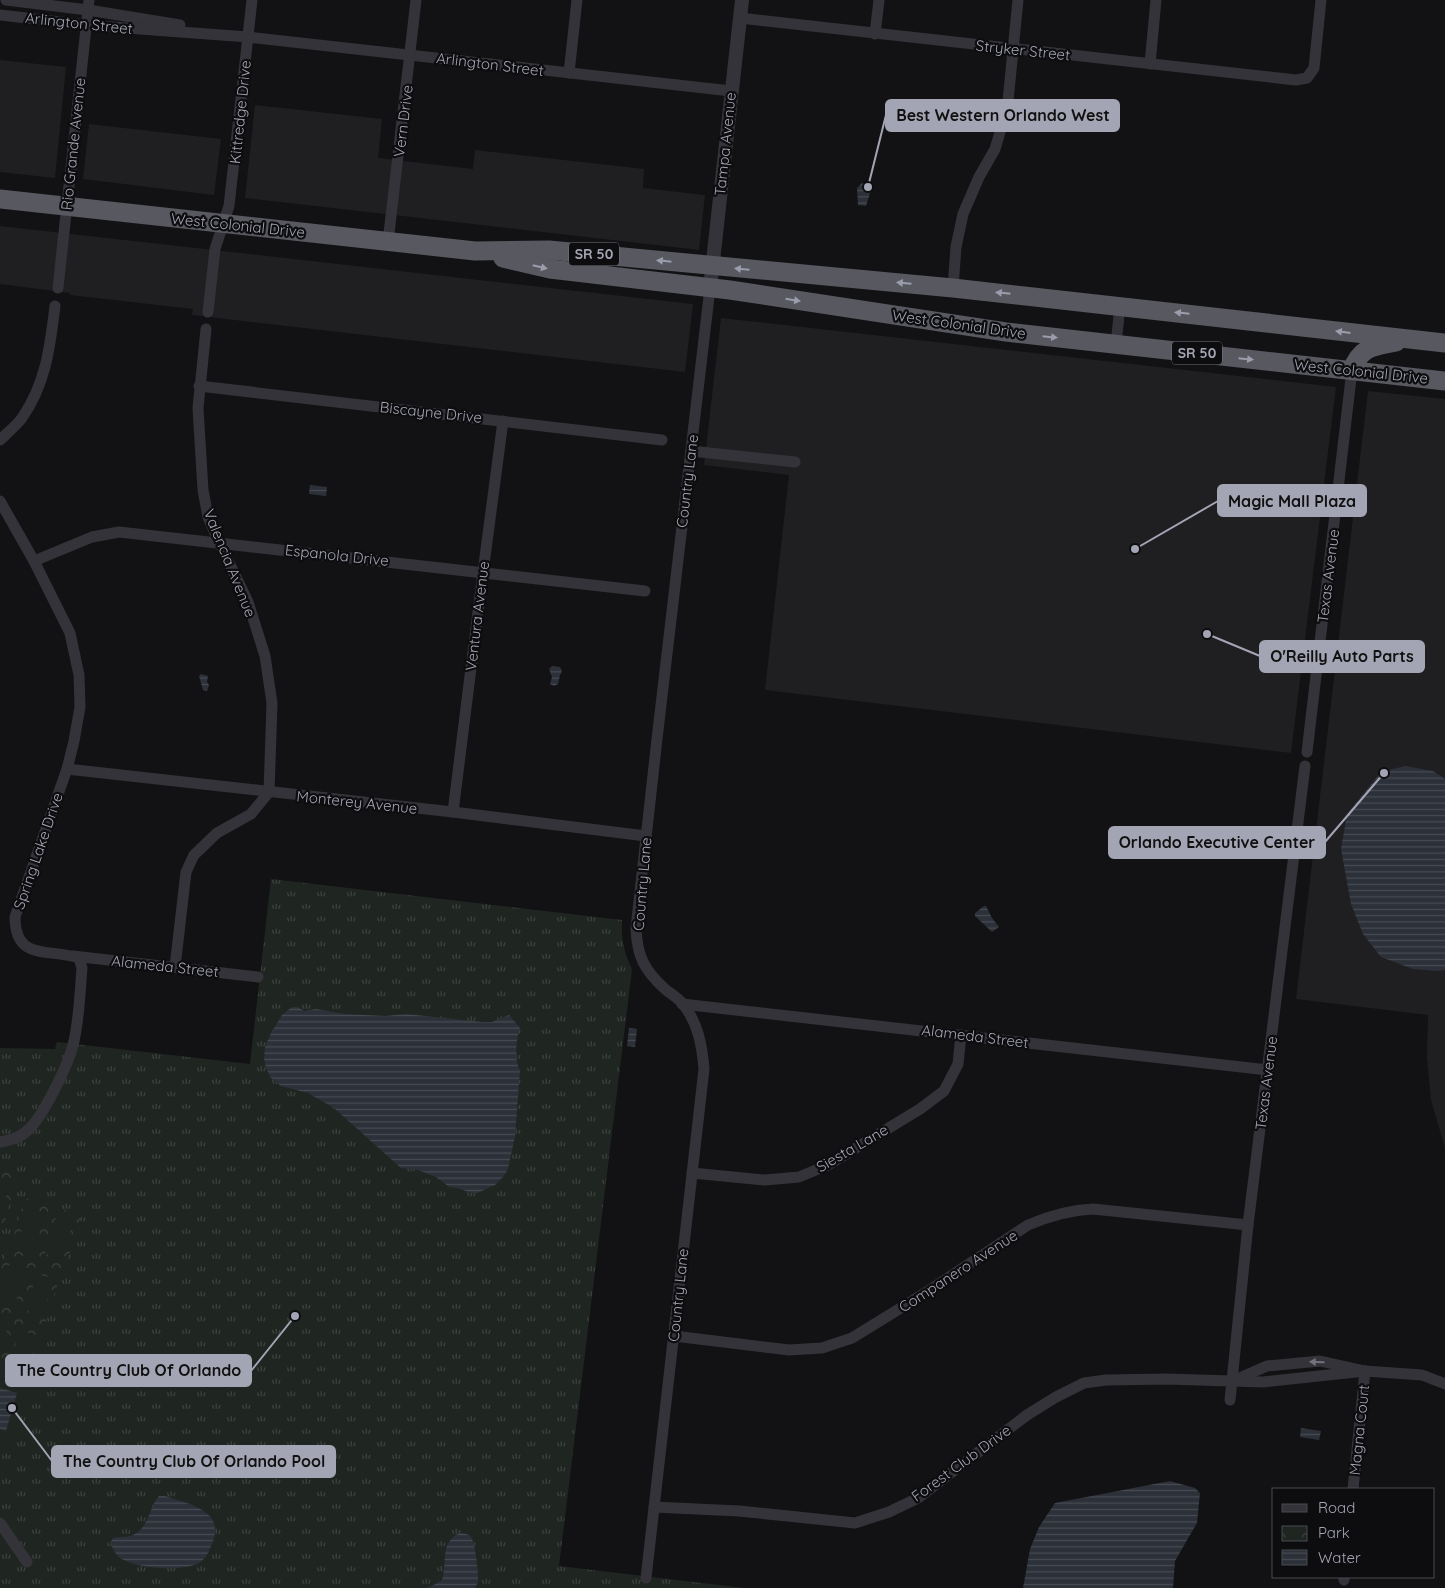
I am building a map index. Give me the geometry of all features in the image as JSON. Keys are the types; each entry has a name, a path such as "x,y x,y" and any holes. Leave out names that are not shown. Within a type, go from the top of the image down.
{"highway":[{"name":"West Colonial Drive","path":"0,199 475,251 549,250 953,288 1445,343"},
{"name":"West Colonial Drive","path":"475,251 550,269 710,288 982,329 1445,381"},
{"path":"1352,370 1356,359 1361,353 1372,347 1409,339"}],"street":[{"name":"Arlington Street","path":"6,0 88,5 248,37"},
{"name":"Kittredge Drive","path":"223,223 230,206 252,0"},
{"name":"Vern Drive","path":"388,242 416,0"},
{"path":"569,73 577,0"},
{"name":"Tampa Avenue","path":"710,288 742,0"},
{"path":"876,34 879,0"},
{"path":"953,288 956,247 963,214 995,149 1005,116 1018,0"},
{"path":"1150,64 1156,0"},
{"name":"Stryker Street","path":"740,18 1013,50 1296,80 1306,78 1314,68 1322,0"},
{"name":"Rio Grande Avenue","path":"58,288 88,5"},
{"name":"Arlington Street","path":"0,15 86,25 248,37 731,91"},
{"path":"208,312 215,250 223,223"},
{"name":"Country Lane","path":"646,1578 704,1069 702,1045 695,1022 682,1004 652,977 642,962 637,946 636,928 710,288"},
{"path":"0,440 21,419 42,379 48,360 56,306"},
{"path":"1116,344 1120,306"},
{"name":"Valencia Avenue","path":"206,329 198,408 203,490 208,517 248,602 265,656 272,703 269,792"},
{"name":"Texas Avenue","path":"1307,752 1352,370"},
{"name":"Biscayne Drive","path":"199,386 662,440"},
{"name":"Ventura Avenue","path":"453,812 503,421"},
{"path":"690,451 795,462"},
{"name":"Spring Lake Drive","path":"0,501 34,561 70,633 79,675 80,707 67,769 15,917 15,929 17,936 23,944 31,949 42,953 73,956"},
{"name":"Espanola Drive","path":"34,561 92,537 119,532 644,590"},
{"name":"Texas Avenue","path":"1230,1400 1248,1225 1305,766"},
{"name":"Monterey Avenue","path":"67,769 453,812 646,836"},
{"path":"175,967 186,872 194,854 216,833 251,814 269,792"},
{"path":"0,1142 16,1139 28,1130 39,1117 65,1067 74,1044 82,968 79,958 73,956"},
{"name":"Alameda Street","path":"73,956 258,977"},
{"name":"Alameda Street","path":"682,1004 1268,1070"},
{"name":"Siesta Lane","path":"692,1173 765,1180 799,1177 828,1165 920,1109 944,1091 958,1064 961,1034"},
{"name":"Companero Avenue","path":"674,1336 789,1350 822,1348 852,1338 926,1293 1028,1225 1071,1210 1093,1208 1248,1225"},
{"name":"Forest Club Drive","path":"1232,1381 1267,1366 1320,1361 1365,1371 1422,1375 1445,1384"},
{"name":"Forest Club Drive","path":"654,1507 739,1511 855,1522 889,1512 918,1498 1027,1415 1084,1383 1106,1380 1149,1379 1263,1382 1365,1371"},
{"name":"Magna Court","path":"1353,1488 1365,1371"},
{"path":"0,1523 26,1562"}],"shaded area":[{"path":"0,60 66,67 55,178 0,172"},
{"path":"255,105 382,119 378,158 473,169 475,150 644,169 643,188 705,195 699,250 245,198"},
{"path":"89,124 221,139 214,195 83,179"},
{"path":"0,226 693,304 685,372 192,315 193,309 70,295 70,293 0,284"},
{"path":"721,318 1336,387 1291,753 765,690 789,475 704,465"},
{"path":"1368,391 1445,399 1445,1148 1431,1100 1427,1058 1428,1015 1296,999"}],"green space":[{"path":"271,879 622,920 624,946 632,969 559,1566 744,1588 0,1588 0,1048 55,1049 57,1042 250,1064"},
{"path":"0,1167 11,1171 16,1181 4,1224 0,1226"},
{"path":"0,1178 11,1181 0,1215"},
{"path":"25,1198 82,1215 64,1271 62,1270 29,1378 22,1382 0,1375 0,1273 6,1253 8,1254"},
{"path":"28,1209 45,1214 34,1251 17,1246"},
{"path":"56,1217 73,1223 62,1259 45,1254"},
{"path":"9,1265 26,1270 14,1307 0,1302 0,1293"},
{"path":"37,1274 54,1279 43,1315 26,1310"},
{"path":"0,1324 8,1327 0,1353"},
{"path":"20,1330 37,1336 26,1372 9,1367"},
{"path":"0,1378 26,1386 26,1390 29,1391 18,1426 16,1426 11,1441 0,1438"}],"water":[{"path":"862,183 867,184 871,190 866,206 858,205 857,188"},
{"path":"310,485 327,487 326,496 309,494"},
{"path":"552,666 560,667 562,671 558,684 554,686 550,684 552,677 549,669"},
{"path":"201,674 208,676 207,682 209,685 207,691 203,690 199,676"},
{"path":"1405,766 1433,771 1445,779 1445,970 1413,969 1381,957 1363,934 1351,904 1341,849 1347,814 1381,772"},
{"path":"986,906 999,927 992,932 975,916 975,913"},
{"path":"292,1007 298,1007 304,1011 316,1009 345,1014 386,1016 406,1014 482,1022 492,1022 509,1015 520,1028 516,1049 520,1070 515,1136 508,1169 503,1177 495,1185 475,1194 449,1187 436,1177 418,1170 401,1168 334,1108 308,1093 281,1086 271,1078 264,1059 265,1047 282,1015"},
{"path":"629,1028 637,1029 635,1047 627,1046"},
{"path":"0,1388 17,1393 6,1431 0,1429"},
{"path":"1301,1428 1321,1431 1319,1440 1300,1437"},
{"path":"1170,1481 1195,1488 1200,1493 1197,1523 1175,1561 1173,1588 1023,1588 1030,1549 1039,1527 1055,1503"},
{"path":"159,1496 165,1496 193,1505 209,1515 214,1522 213,1541 206,1556 199,1563 182,1568 148,1567 128,1562 120,1558 114,1551 111,1542 113,1538 131,1536 138,1532 146,1522"},
{"path":"460,1533 468,1534 472,1540 478,1572 476,1587 425,1588 442,1580 447,1547 453,1537"}],"place":[{"name":"Best Western Orlando West","path":"868,187"},
{"name":"Magic Mall Plaza","path":"1135,549"},
{"name":"O'Reilly Auto Parts","path":"1207,634"},
{"name":"Orlando Executive Center","path":"1384,773"},
{"name":"The Country Club Of Orlando","path":"295,1316"},
{"name":"The Country Club Of Orlando Pool","path":"12,1408"}]}
